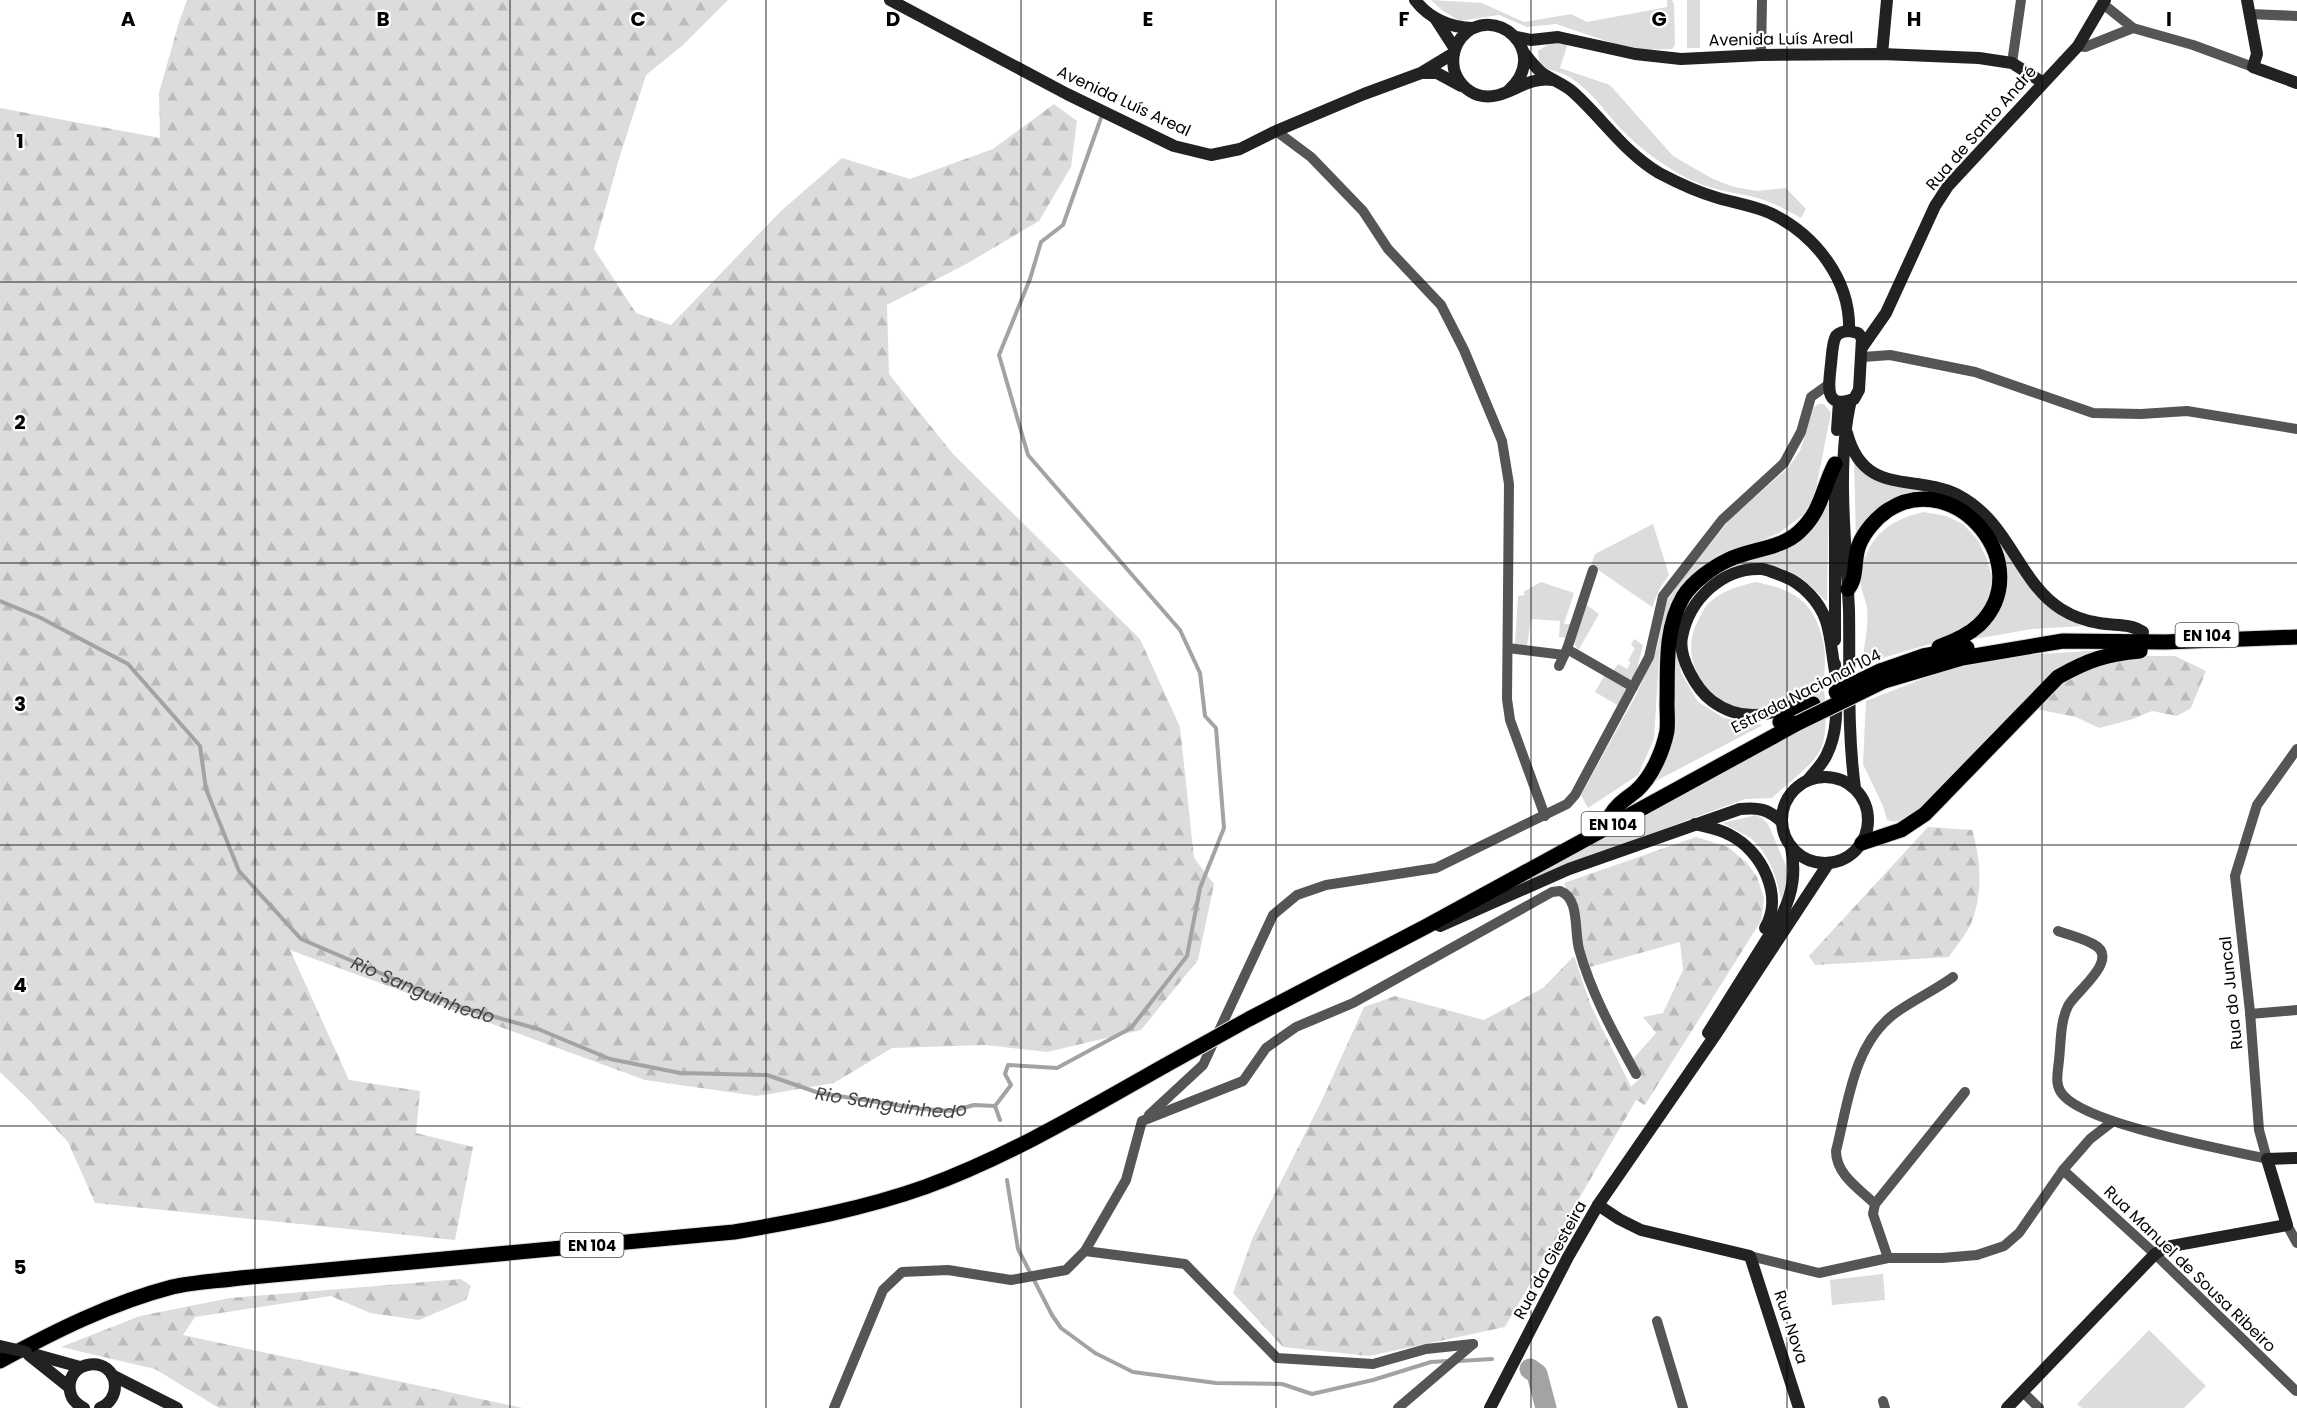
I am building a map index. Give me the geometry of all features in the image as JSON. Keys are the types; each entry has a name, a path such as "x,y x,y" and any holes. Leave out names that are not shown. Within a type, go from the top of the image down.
{"main road":[{"name":"Avenida Luís Areal","path":"890,0 1068,94 1174,146 1211,155 1240,149 1276,130 1421,73 1454,51"},
{"path":"1415,0 1435,17 1452,26 1473,28 1497,25 1508,30 1517,37 1524,52 1536,67 1571,90 1627,147 1657,172 1686,187 1768,212 1787,222 1805,236 1834,271 1844,292 1854,332 1863,338 1859,390 1854,399 1845,401 1832,398 1829,392 1835,337 1841,332 1854,332 1882,320"},
{"path":"1882,54 1887,0"},
{"path":"2247,0 2257,54 2253,67 2297,83"},
{"name":"Rua de Santo André","path":"1863,352 1882,320 1935,206 1948,186 2042,82 2078,46 2104,2"},
{"path":"1435,17 1454,51 1455,72 1464,87"},
{"path":"1454,51 1465,34 1473,28"},
{"name":"Avenida Luís Areal","path":"1517,37 1531,40 1558,37 1635,54 1681,59 1761,55 1882,54 1979,58 2012,63 2042,82"},
{"path":"1508,91 1517,84 1522,74 1524,52"},
{"path":"1421,73 1437,73 1474,94 1486,97 1497,96 1531,81 1548,79 1557,81"},
{"path":"1845,401 1843,444 1851,765 1855,788"},
{"path":"1807,781 1827,755 1837,715 1835,464 1845,401"},
{"path":"1845,425 1854,453 1872,473 1888,480 1936,487 1958,495 1980,510 2001,531 2034,582 2060,609 2080,618 2100,623 2135,626 2143,632"},
{"path":"1610,816 1616,805 1638,790 1653,770 1666,731 1669,637 1674,615 1684,595 1698,580 1728,560 1778,544 1798,534 1813,517 1835,464"},
{"path":"1848,589 1853,582 1858,546 1869,528 1888,510 1911,501 1934,501 1951,505 1973,518 1989,537 1997,559 2000,579 1993,606 1979,624 1962,637 1923,656"},
{"path":"1813,704 1806,700 1781,711 1755,716 1724,710 1701,693 1687,669 1681,639 1691,611 1708,589 1726,576 1746,570 1764,569 1791,579 1807,591 1826,622 1835,671"},
{"name":"Estrada Nacional 104","path":"1320,981 1427,926 1882,676 1923,656 2061,634 2143,632 2271,638"},
{"name":"EN 104","path":"2271,638 2297,637"},
{"name":"Estrada Nacional 104","path":"1320,981 1446,906 1813,704 1882,676 1962,658 2063,641 2165,642 2271,638"},
{"path":"1862,843 1901,830 1925,814 2058,678 2081,664 2109,654 2157,649 2165,642"},
{"path":"1819,777 1832,777 1855,788 1862,797 1868,814 1867,832 1862,843 1847,857 1828,864 1814,862 1801,856 1791,847 1786,839 1782,822 1783,809 1788,797 1797,788 1819,777"},
{"path":"1427,926 1435,928 1569,869 1740,809 1757,807 1773,813 1782,822"},
{"path":"1695,824 1730,834 1757,856 1773,895 1771,918 1727,990 1722,1010"},
{"path":"1647,1134 1782,915 1790,898 1793,882 1794,864 1791,847"},
{"path":"1647,1134 1767,960 1807,893 1828,864"},
{"name":"EN 104","path":"0,1361 50,1333 111,1307 174,1287 252,1276 734,1232 800,1221 874,1203 925,1187 974,1167 1050,1130 1320,981"},
{"name":"Rua da Giesteira","path":"1490,1408 1568,1257 1598,1205 1647,1134"},
{"path":"2267,1159 2297,1158"},
{"name":"Rua do Juncal","path":"2267,1159 2287,1225"},
{"path":"1598,1205 1641,1230 1750,1256"},
{"path":"2007,1408 2154,1254 2166,1247 2287,1225"},
{"name":"Rua Nova","path":"1750,1256 1799,1408"},
{"path":"0,1346 26,1352 53,1366 80,1367 95,1364 102,1366 112,1375 177,1408"},
{"path":"53,1366 69,1387 74,1402 84,1408"},
{"path":"69,1387 74,1372 80,1367"},
{"path":"102,1408 113,1396 115,1389 112,1375"},
{"path":"113,1396 141,1390"},
{"path":"154,1396 164,1408"}],"street":[{"path":"1761,55 1762,0"},
{"path":"2012,63 2021,0"},
{"path":"2104,2 2133,28 2193,45 2253,67"},
{"path":"2249,14 2297,16"},
{"path":"2078,46 2085,47 2133,28"},
{"path":"1276,130 1311,157 1363,211 1388,249 1441,305 1464,350 1502,441 1509,484 1507,699 1510,720 1545,816"},
{"path":"1863,352 1975,372 2093,413 2141,414 2187,411 2297,429"},
{"path":"834,1408 883,1290 903,1272 948,1270 1011,1280 1066,1270 1085,1251 1126,1180 1142,1121 1203,1065 1273,915 1297,895 1326,885 1436,868 1567,804 1575,795 1649,657 1663,596 1722,520 1784,463 1802,432 1811,397 1830,384"},
{"path":"1559,666 1566,652 1593,570"},
{"path":"1508,648 1566,652 1633,687"},
{"name":"Rua do Juncal","path":"2267,1159 2259,1130 2250,1014 2235,876 2257,805 2297,749"},
{"path":"1142,1121 1243,1081 1266,1048 1296,1027 1353,1003 1552,892 1560,891 1569,896 1572,903 1578,948 1603,1013 1636,1074"},
{"path":"2058,931 2094,944 2099,949 2102,960 2098,971 2068,1004 2064,1018 2056,1082 2063,1095 2112,1122 2267,1159"},
{"path":"1875,1204 1836,1163 1836,1151 1859,1061 1875,1031 1895,1014 1953,977"},
{"path":"2250,1014 2297,1010"},
{"path":"1888,1258 1872,1214 1875,1204 1965,1092"},
{"path":"1750,1256 1819,1273 1888,1258 1942,1258 1977,1255 2004,1246 2019,1233 2063,1170 2090,1139 2112,1122"},
{"name":"Rua Manuel de Sousa Ribeiro","path":"2063,1170 2296,1391"},
{"name":"Rua do Juncal","path":"2287,1225 2297,1243"},
{"path":"1085,1251 1185,1264 1277,1358 1373,1364 1426,1349 1473,1344 1398,1408"},
{"path":"1658,1321 1683,1408"},
{"path":"2022,1392 2039,1408"}],"green space":[{"path":"187,0 728,0 683,45 646,75 618,162 594,249 636,313 671,325 781,211 842,158 910,179 993,149 1054,104 1077,121 1071,167 1039,221 968,263 887,305 889,374 953,454 1140,639 1180,727 1194,858 1214,884 1198,960 1141,1030 1047,1052 986,1045 892,1048 834,1083 757,1096 645,1080 290,950 349,1080 420,1091 416,1133 473,1147 455,1240 95,1203 68,1142 0,1072 0,108 160,138 159,93"},
{"path":"1431,0 1482,3 1524,22 1571,14 1587,22 1667,7 1667,0 1672,0 1675,45 1672,49 1633,50 1556,24 1527,27 1499,15 1460,21 1443,11"},
{"path":"1687,0 1700,0 1700,48 1687,48"},
{"path":"1550,43 1568,43 1560,68 1610,85 1673,156 1713,179 1734,187 1757,191 1786,188 1806,209 1801,218 1764,200 1719,190 1697,182 1661,162 1627,135 1578,83 1567,75 1539,63 1538,51"},
{"path":"1824,404 1831,413 1816,488 1811,502 1803,515 1779,533 1704,565 1683,583 1671,601 1664,627 1659,659 1654,739 1638,775 1588,808 1581,795 1636,695 1657,648 1667,601 1680,581 1732,517 1787,469 1800,451 1814,407"},
{"path":"1854,459 1940,495 1915,494 1856,541"},
{"path":"1829,502 1827,602 1806,582 1786,570 1763,565 1733,567 1802,537"},
{"path":"1924,512 1946,516 1963,524 1977,539 1987,559 1992,579 1988,601 1974,622 1954,637 1862,664 1867,615 1861,581 1866,554 1879,534 1888,527 1899,520"},
{"path":"1653,524 1669,575 1660,588 1652,607 1591,565 1595,554"},
{"path":"1996,536 2050,607 2082,626 2032,629 1969,640 1987,625 2001,549"},
{"path":"1541,582 1574,593 1564,624 1571,624 1567,638 1559,637 1560,621 1531,619 1527,646 1515,644 1518,596 1525,595 1523,592"},
{"path":"1756,582 1782,589 1802,600 1815,618 1820,630 1825,650 1826,724 1822,746 1814,760 1772,798 1745,799 1647,835 1521,886 1520,884 1792,735 1776,706 1748,710 1732,706 1707,688 1698,676 1693,662 1691,647 1693,632 1707,605 1726,591"},
{"path":"1585,604 1599,614 1578,651 1574,642"},
{"path":"1677,634 1681,673 1698,702 1724,718 1763,725 1654,782 1668,743"},
{"path":"1634,639 1643,645 1635,677 1629,680 1613,671 1618,664 1627,669 1631,662 1628,661 1635,648 1631,645"},
{"path":"2105,650 2089,655 1925,809 1902,821 1887,820 1883,806 1863,764 1866,701 1945,670 2025,655"},
{"path":"2137,656 2175,656 2206,671 2191,708 2177,716 2152,711 2133,719 2099,728 2076,717 2036,709 2069,678 2098,665"},
{"path":"1604,676 1628,689 1619,706 1595,692"},
{"path":"1756,815 1768,824 1787,868 1787,882 1781,901 1775,875 1762,850 1749,837 1723,823"},
{"path":"1928,827 1972,830 1977,852 1980,876 1976,910 1967,931 1949,957 1815,965 1809,956"},
{"path":"1696,837 1728,847 1747,863 1757,877 1764,898 1761,921 1645,1105 1636,1100 1505,1327 1369,1356 1283,1347 1233,1293 1253,1237 1323,1098 1364,1007 1395,996 1484,1020 1543,988 1574,956 1591,1006 1631,1087 1641,1077 1633,1059 1656,1033 1643,1017 1663,1013 1683,970 1680,942 1590,967 1564,883"},
{"path":"1883,1274 1885,1300 1832,1305 1830,1280"},
{"path":"461,1279 471,1286 466,1300 419,1320 370,1313 331,1296 195,1317 183,1335 523,1408 219,1408 155,1369 61,1347 140,1316 230,1298"},
{"path":"2149,1330 2206,1386 2184,1408 2082,1408 2077,1404"}],"waterway":[{"path":"995,1106 1011,1085 1005,1074 1008,1065 1057,1068 1131,1028 1187,956 1200,888 1224,828 1216,728 1205,716 1200,673 1180,630 1028,455 999,355 1030,279 1041,242 1063,225 1102,115"},
{"name":"Rio Sanguinhedo","path":"0,601 39,617 128,664 200,746 206,789 239,871 301,939 457,1006 538,1029 610,1059 680,1073 767,1075 819,1093 922,1109 952,1111 974,1105 995,1106 1000,1120"},
{"name":"Rio Sanguinhedo","path":"1007,1180 1018,1249 1052,1315 1061,1328 1095,1353 1133,1372 1216,1383 1282,1384 1312,1394 1373,1380 1431,1362 1448,1361"},
{"name":"Rio Sanguinhedo","path":"1459,1361 1492,1359"},
{"name":"Rio Sanguinhedo","path":"1530,1369 1537,1374 1546,1408"}]}
